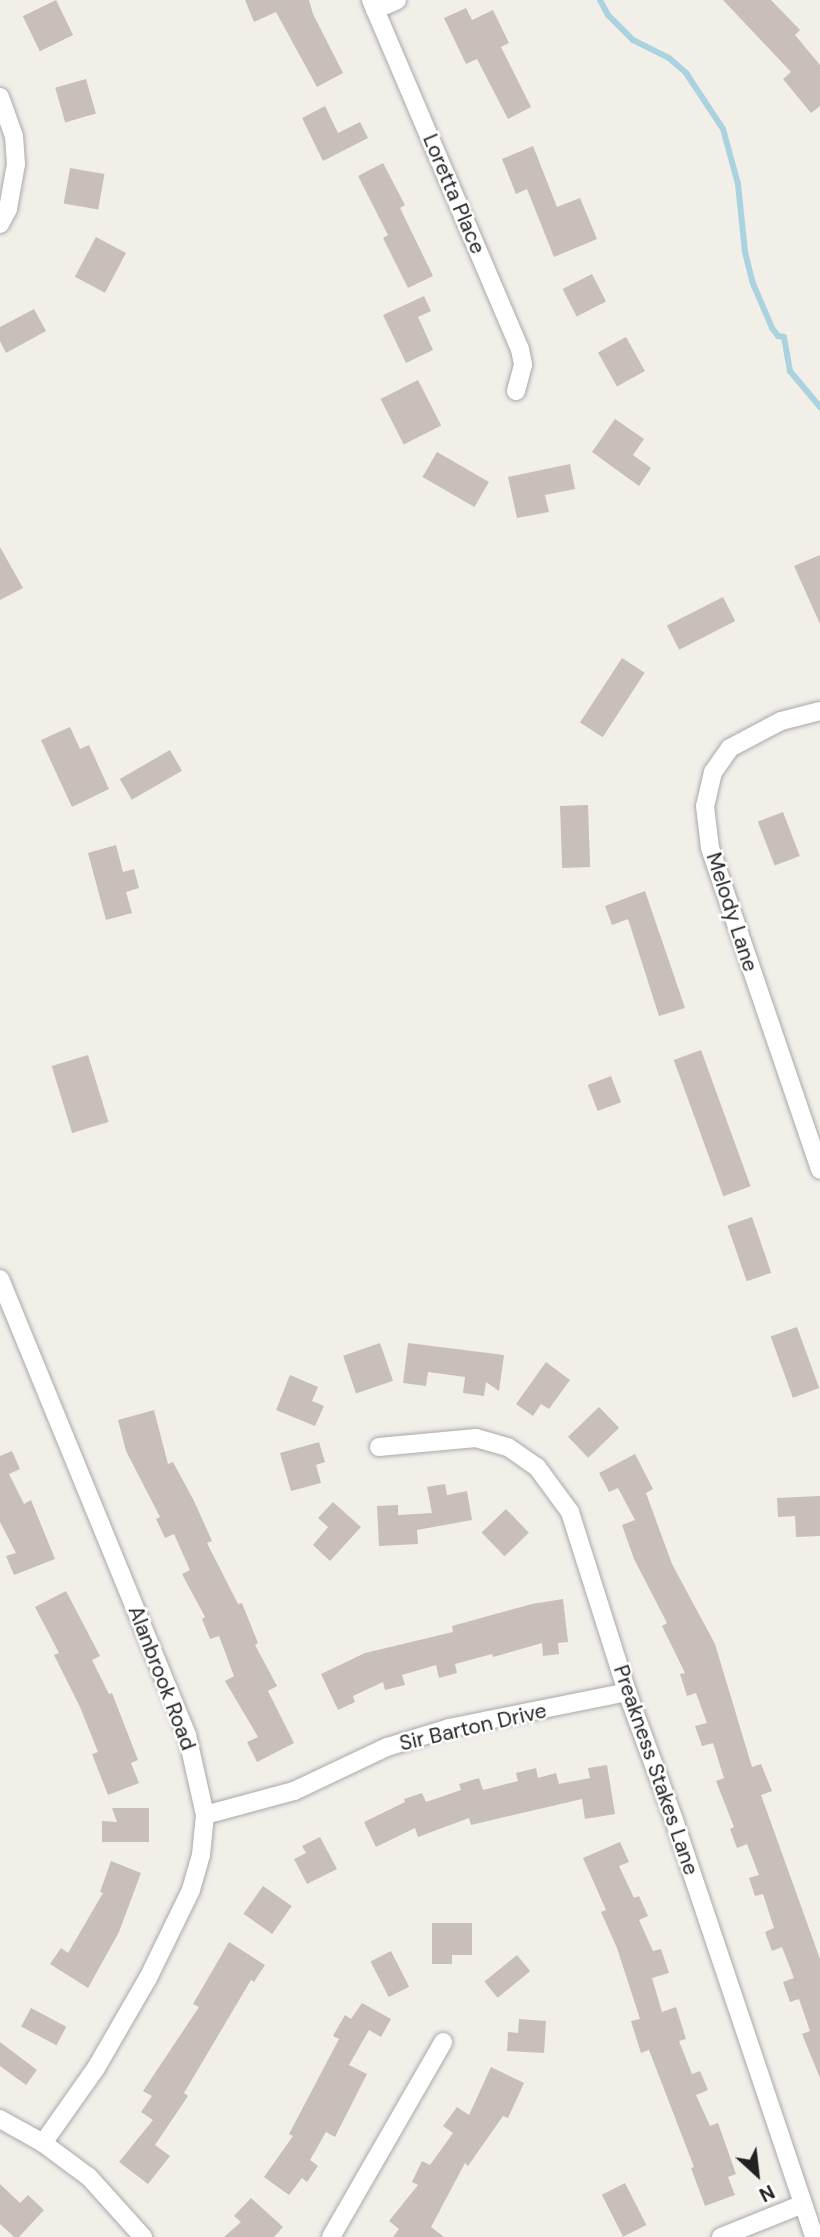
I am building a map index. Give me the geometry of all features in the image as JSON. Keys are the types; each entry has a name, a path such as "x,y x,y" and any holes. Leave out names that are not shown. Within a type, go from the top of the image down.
{"street":[{"path":"373,5 397,0"},
{"name":"Loretta Place","path":"373,5 520,349 523,365 516,391"},
{"path":"0,96 15,136 16,164 8,208 0,224"},
{"name":"Melody Lane","path":"820,711 781,721 730,748 713,772 705,806 710,848 820,1170"},
{"name":"Alanbrook Road","path":"0,1279 187,1735 205,1815 201,1855 191,1890 148,1978 96,2068 43,2143"},
{"name":"Preakness Stakes Lane","path":"379,1447 476,1438 508,1447 537,1467 570,1512 627,1692 674,1820 814,2237"},
{"name":"Sir Barton Drive","path":"205,1815 294,1791 387,1747 449,1728 627,1692"},
{"path":"331,2237 443,2042"},
{"path":"0,2119 43,2143 89,2177 143,2237"},
{"path":"721,2237 803,2204"}],"building":[{"path":"56,0 73,35 40,51 23,16"},
{"path":"245,0 309,0 313,14 343,73 317,87 276,12 254,22"},
{"path":"723,0 771,0 800,30 795,35 820,65 820,106 811,113 783,79 791,72"},
{"path":"466,8 472,20 493,10 509,43 501,47 531,107 508,119 477,59 466,64 444,18"},
{"path":"86,79 96,114 65,122 55,88"},
{"path":"325,106 338,133 360,122 368,138 323,161 302,118"},
{"path":"533,146 557,207 580,198 597,239 554,257 527,189 516,194 502,159"},
{"path":"383,163 405,205 400,208 433,276 408,288 383,238 388,235 358,176"},
{"path":"70,168 104,174 98,210 64,203"},
{"path":"96,237 126,253 105,293 75,277"},
{"path":"592,274 606,302 577,317 563,289"},
{"path":"424,296 431,311 418,317 433,350 406,363 383,315"},
{"path":"34,309 46,331 6,353 0,341 0,327"},
{"path":"626,337 645,371 617,387 598,353"},
{"path":"418,380 441,425 404,445 381,399"},
{"path":"615,419 644,439 633,455 651,468 639,486 592,452"},
{"path":"437,452 489,482 474,507 422,477"},
{"path":"570,464 575,489 545,495 549,512 517,518 508,477"},
{"path":"0,547 23,588 0,600"},
{"path":"820,555 820,624 794,566"},
{"path":"723,597 735,621 679,650 667,626"},
{"path":"622,658 645,673 603,737 580,723"},
{"path":"70,727 80,749 89,745 109,789 72,807 41,740"},
{"path":"170,750 182,771 132,800 120,779"},
{"path":"588,805 590,867 562,868 560,806"},
{"path":"783,812 800,856 775,866 758,822"},
{"path":"116,845 123,872 134,869 139,888 126,892 132,913 106,920 88,853"},
{"path":"645,891 685,1008 659,1016 628,919 612,925 605,906"},
{"path":"701,1050 751,1186 723,1196 674,1060"},
{"path":"88,1055 108,1122 72,1133 52,1066"},
{"path":"611,1076 621,1102 598,1111 588,1085"},
{"path":"752,1217 771,1273 747,1281 727,1225"},
{"path":"797,1327 819,1388 793,1398 771,1337"},
{"path":"380,1343 393,1381 356,1394 343,1356"},
{"path":"408,1343 504,1355 499,1391 486,1382 484,1396 463,1393 465,1377 428,1372 426,1386 403,1383"},
{"path":"546,1362 570,1380 549,1409 541,1404 533,1416 516,1404"},
{"path":"290,1375 318,1387 312,1401 324,1406 315,1426 276,1410"},
{"path":"599,1407 619,1428 588,1458 568,1437"},
{"path":"154,1410 168,1464 173,1462 194,1501 212,1541 207,1543 238,1604 242,1603 258,1643 255,1645 277,1686 268,1691 294,1743 257,1762 247,1742 258,1737 225,1681 234,1676 219,1636 210,1639 202,1619 205,1617 182,1574 190,1570 174,1534 165,1538 156,1519 160,1517 126,1451 118,1420"},
{"path":"319,1442 325,1462 316,1465 321,1483 291,1491 280,1453"},
{"path":"12,1451 20,1469 9,1474 24,1504 31,1500 55,1559 14,1575 6,1556 16,1553 0,1522 0,1456"},
{"path":"635,1454 653,1489 646,1493 672,1564 715,1644 752,1767 761,1764 772,1791 761,1795 820,1959 820,2078 802,2034 810,2031 799,1999 790,2002 783,1982 794,1978 782,1947 772,1951 765,1932 774,1928 763,1894 755,1896 749,1878 759,1875 747,1844 737,1848 730,1829 734,1827 716,1781 724,1778 713,1743 702,1746 695,1726 707,1723 696,1693 687,1696 680,1674 685,1673 662,1626 667,1623 634,1559 622,1525 635,1520 618,1488 609,1492 599,1473"},
{"path":"445,1484 447,1495 467,1491 472,1520 417,1530 418,1544 379,1546 377,1506 398,1505 398,1515 432,1513 427,1487"},
{"path":"820,1496 820,1536 796,1537 795,1516 778,1517 777,1498"},
{"path":"333,1502 361,1527 330,1561 313,1545 328,1527 318,1518"},
{"path":"506,1509 529,1533 504,1556 482,1533"},
{"path":"66,1591 100,1656 92,1660 109,1694 112,1693 138,1760 131,1763 139,1783 108,1795 92,1754 98,1752 80,1707 54,1655 59,1653 35,1607"},
{"path":"563,1599 568,1642 558,1643 559,1654 543,1656 542,1643 493,1657 492,1654 455,1664 457,1673 439,1678 436,1665 402,1675 405,1685 385,1690 383,1682 353,1696 355,1702 338,1710 321,1674 365,1653 453,1632 452,1626 532,1604"},
{"path":"607,1765 615,1814 585,1819 582,1799 471,1825 469,1818 418,1837 415,1828 376,1847 364,1822 405,1802 404,1799 422,1793 426,1802 461,1790 459,1784 479,1778 483,1790 518,1781 516,1773 536,1768 538,1778 556,1773 559,1784 590,1778 588,1768"},
{"path":"112,1808 149,1808 149,1842 102,1842 102,1821 117,1822"},
{"path":"320,1837 337,1869 307,1884 294,1859 306,1853 302,1846"},
{"path":"620,1842 629,1862 619,1866 634,1898 639,1896 648,1916 639,1920 653,1951 661,1949 669,1973 652,1978 662,2012 676,2007 686,2039 679,2041 692,2074 700,2071 708,2090 696,2095 710,2126 718,2123 736,2174 728,2177 735,2195 705,2206 691,2168 694,2167 649,2050 641,2053 631,2021 640,2019 617,1948 601,1912 606,1910 583,1858"},
{"path":"111,1861 141,1873 119,1932 88,1988 50,1964 61,1948 68,1953 103,1893 100,1892"},
{"path":"263,1886 292,1906 272,1934 243,1914"},
{"path":"432,1923 472,1923 472,1955 452,1955 452,1964 432,1964"},
{"path":"229,1942 265,1965 254,1982 251,1980 184,2093 188,2096 155,2145 170,2156 148,2184 119,2162 153,2120 141,2112 152,2096 143,2091 199,2007 193,2004"},
{"path":"391,1951 409,1987 389,1997 371,1961"},
{"path":"517,1955 530,1971 498,1998 484,1981"},
{"path":"362,2003 391,2019 381,2037 369,2030 349,2065 367,2074 335,2137 326,2132 310,2160 318,2166 307,2182 302,2178 289,2195 264,2177 293,2136 289,2134 339,2039 333,2036 345,2015 351,2019"},
{"path":"31,2008 66,2027 56,2045 21,2027"},
{"path":"519,2019 546,2021 544,2053 507,2051 508,2032 518,2033"},
{"path":"0,2042 37,2070 26,2085 0,2066"},
{"path":"491,2067 524,2083 508,2118 503,2116 468,2166 465,2163 431,2227 444,2237 393,2237 399,2229 389,2221 418,2185 412,2182 422,2161 430,2165 453,2133 443,2126 457,2107 469,2115"},
{"path":"625,2183 646,2225 623,2237 602,2195"},
{"path":"0,2184 20,2203 28,2195 44,2210 19,2237 14,2237 0,2224"},
{"path":"251,2198 283,2227 274,2237 224,2237 241,2222 234,2216"}],"waterway":[{"path":"600,0 608,15 633,40 669,58 686,73 723,129 738,184 745,252 752,281 772,328 778,336 784,337 790,371 820,407"}]}
